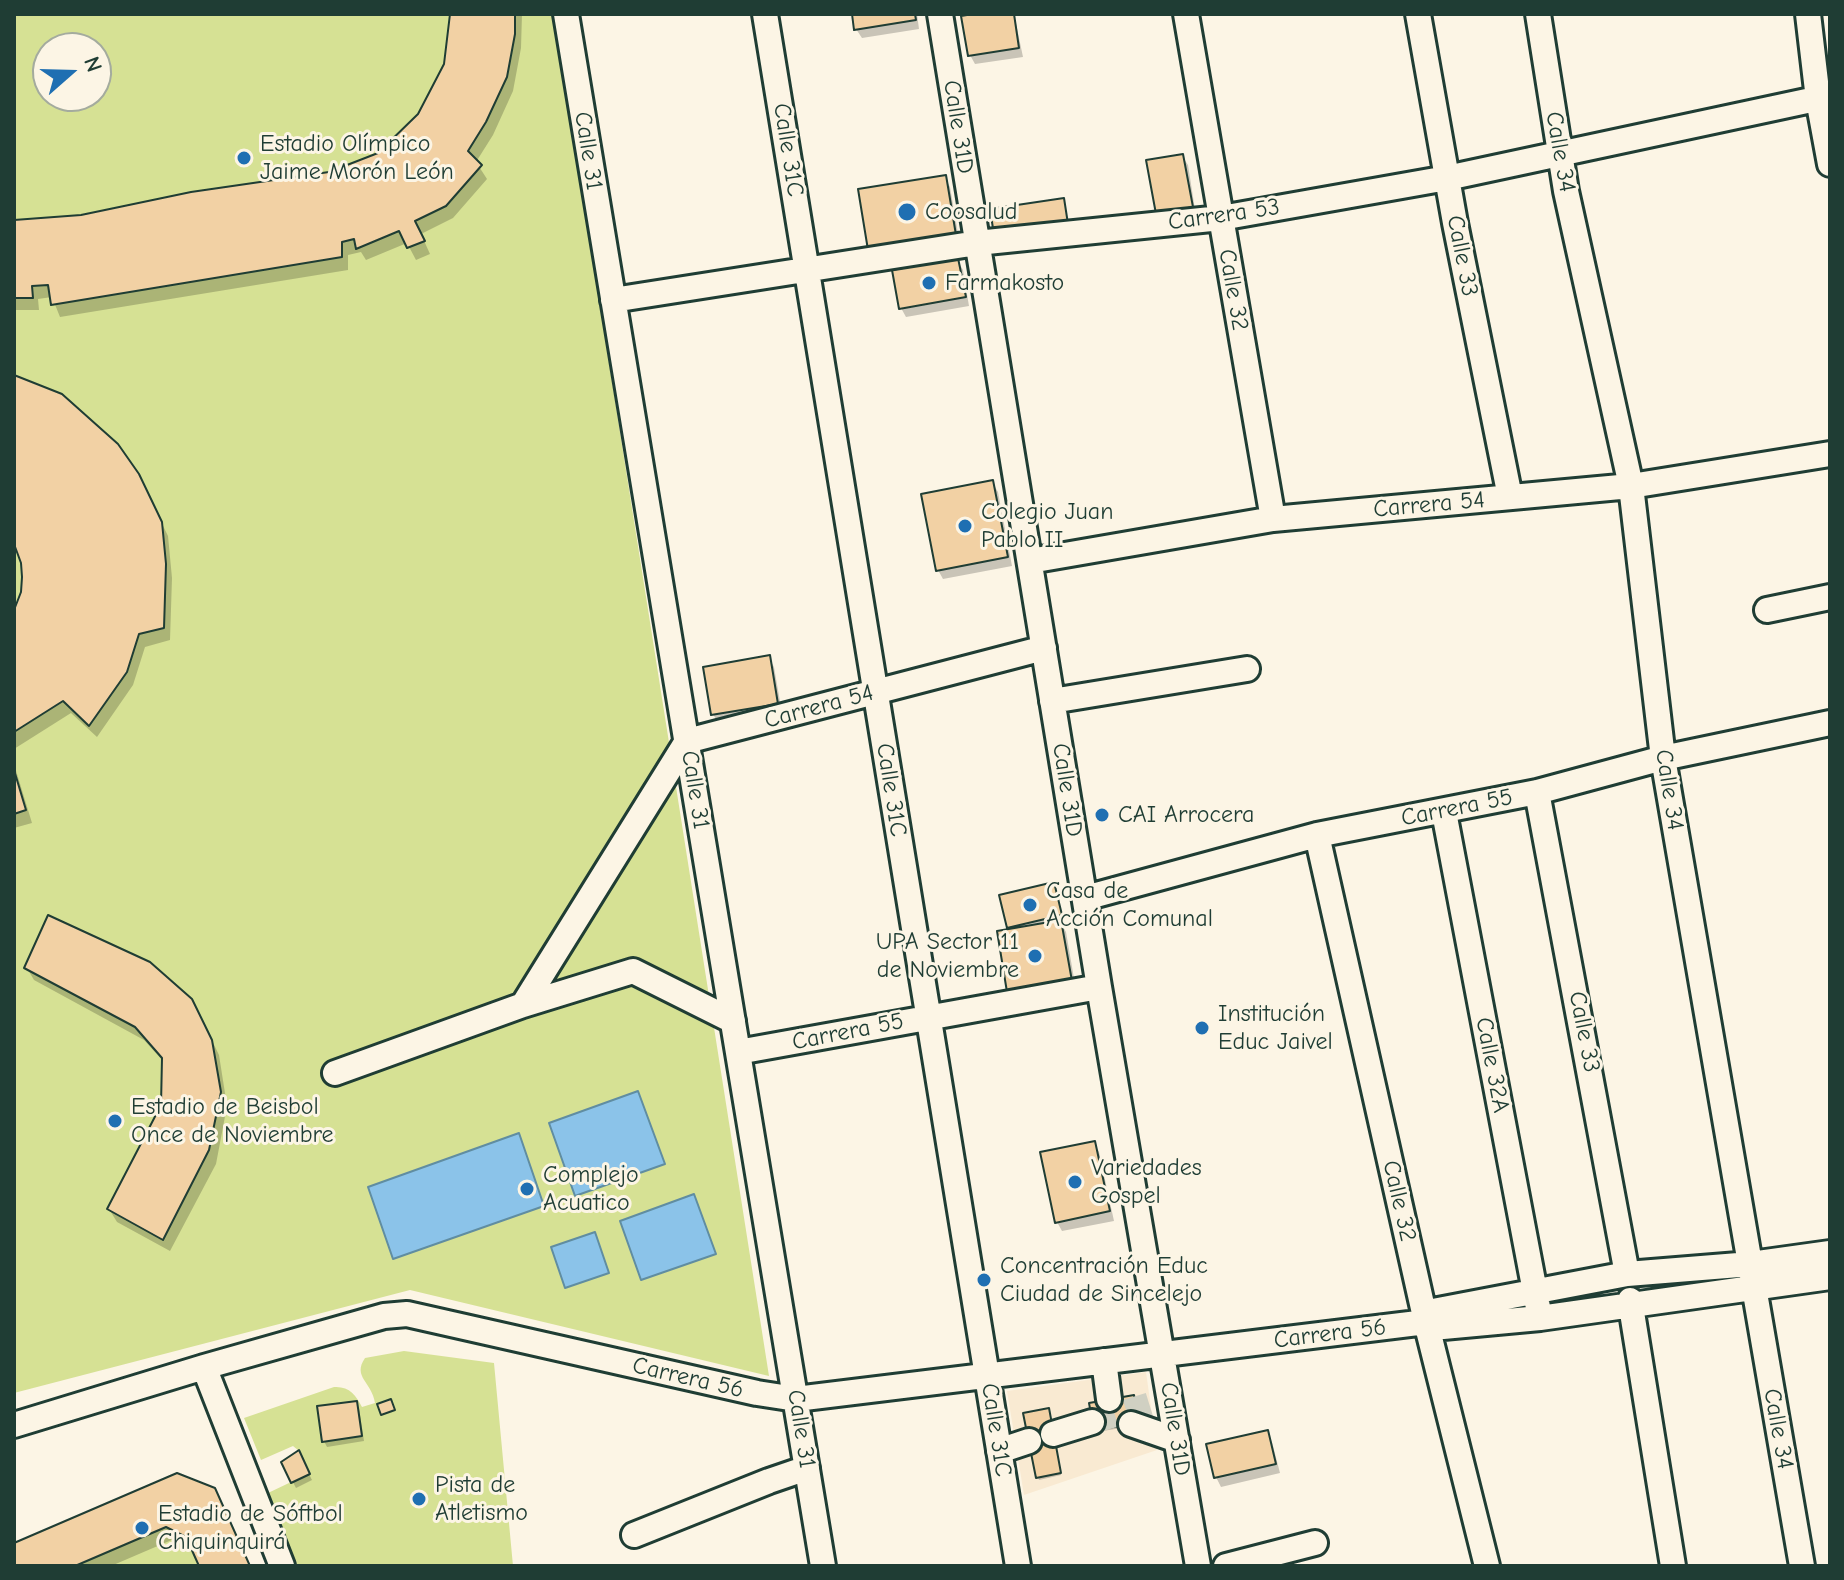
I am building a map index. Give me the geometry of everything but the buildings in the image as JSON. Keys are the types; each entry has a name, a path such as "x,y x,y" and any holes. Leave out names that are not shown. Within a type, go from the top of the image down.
{"street":[{"name":"Calle 31","path":"566,14 823,1566"},
{"name":"Calle 31C","path":"765,14 1018,1566"},
{"name":"Calle 31D","path":"940,14 1099,987 1198,1566"},
{"name":"Calle 32","path":"1186,14 1273,519"},
{"name":"Calle 33","path":"1418,14 1510,497"},
{"name":"Calle 34","path":"1538,14 1560,154 1631,486 1663,758 1802,1566"},
{"path":"1808,14 1824,98 1830,164"},
{"name":"Carrera 53","path":"613,300 977,243 1221,218 1447,178 1824,98"},
{"name":"Carrera 54","path":"1030,561 1273,519 1631,486 1830,454"},
{"path":"1767,610 1830,597"},
{"name":"Carrera 54","path":"687,741 1044,648"},
{"path":"1052,701 1247,669"},
{"name":"Carrera 55","path":"1085,898 1317,835 1537,792 1663,758 1830,723"},
{"path":"523,1005 687,741"},
{"name":"Calle 33","path":"1537,792 1587,1045 1627,1274"},
{"name":"Calle 32A","path":"1444,812 1538,1306"},
{"name":"Calle 32","path":"1317,835 1426,1322 1487,1566"},
{"path":"335,1073 523,1005 633,971 733,1021"},
{"name":"Carrera 55","path":"738,1052 1099,987"},
{"name":"Carrera 56","path":"14,1425 384,1316 407,1314 757,1393 796,1399 1426,1322 1433,1311 1631,1302 1752,1276 1830,1253"},
{"name":"Carrera 56","path":"1538,1306 1627,1274 1830,1277"},
{"path":"1631,1302 1673,1566"},
{"path":"1104,1361 1109,1399"},
{"path":"204,1367 282,1566"},
{"path":"1053,1434 1092,1422"},
{"path":"1131,1424 1177,1440"},
{"path":"999,1451 1029,1441"},
{"path":"634,1535 807,1468"},
{"path":"1226,1566 1315,1543"}],"shaded area":[{"path":"1146,1372 1157,1450 1024,1495 1007,1391"}],"green space":[{"path":"14,14 554,14 769,1376 410,1290 14,1393"},
{"path":"404,1351 494,1363 513,1566 296,1566 268,1493 310,1473 299,1451 293,1446 261,1460 244,1418 334,1387 351,1392 362,1407 375,1403 362,1375 365,1358"},
{"name":"Estadio de Sóftbol Chiquinquirá","path":"215,1488 250,1566 14,1566"}],"water":[{"path":"638,1091 665,1164 575,1196 549,1123"},
{"path":"519,1133 544,1206 393,1259 368,1187"},
{"path":"694,1194 716,1254 641,1280 620,1221"},
{"path":"595,1232 609,1273 565,1288 551,1247"}],"tunnel":[{"path":"1092,1422 1170,1398"}],"place":[{"name":"Estadio Olímpico Jaime Morón León","path":"244,158"},
{"name":"Coosalud","path":"907,212"},
{"name":"Farmakosto","path":"929,283"},
{"name":"Colegio Juan Pablo II","path":"965,526"},
{"name":"CAI Arrocera","path":"1102,815"},
{"name":"Casa de Acción Comunal","path":"1030,905"},
{"name":"UPA Sector 11 de Noviembre","path":"1035,956"},
{"name":"Institución Educ Jaivel","path":"1202,1028"},
{"name":"Estadio de Beisbol Once de Noviembre","path":"115,1121"},
{"name":"Variedades Gospel","path":"1075,1182"},
{"name":"Complejo Acuatico","path":"527,1189"},
{"name":"Concentración Educ Ciudad de Sincelejo","path":"984,1280"},
{"name":"Pista de Atletismo","path":"419,1499"},
{"name":"Estadio de Sóftbol Chiquinquirá","path":"142,1528"}]}
